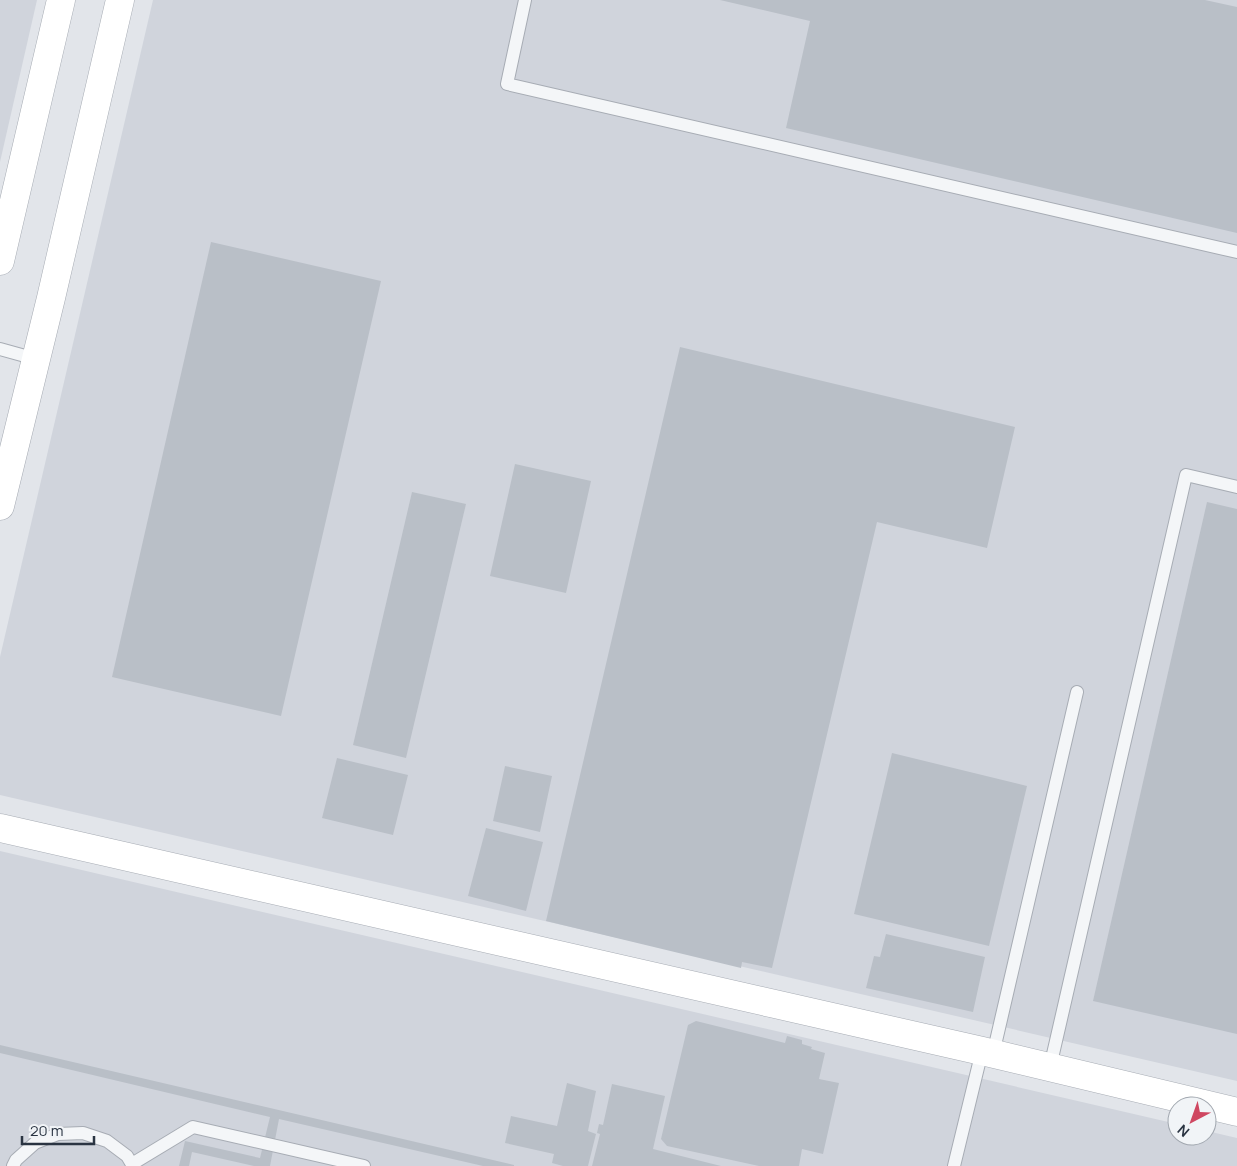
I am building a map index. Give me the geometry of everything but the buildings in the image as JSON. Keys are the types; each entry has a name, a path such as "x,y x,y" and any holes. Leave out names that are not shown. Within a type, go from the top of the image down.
{"street":[{"path":"0,261 61,0"},
{"path":"0,506 120,0"},
{"path":"0,828 987,1052 1237,1112"}],"lane":[{"path":"525,0 507,84 1237,252"},
{"path":"0,349 36,359"},
{"path":"1050,1067 1186,475 1237,487"},
{"path":"954,1166 987,1052 1077,692"},
{"path":"13,1166 16,1160 34,1143 58,1134 75,1133 83,1133 107,1141 127,1156 132,1165 193,1127 364,1166"}],"shaded area":[{"path":"0,0 37,0 0,162"},
{"path":"153,0 1237,0 1237,1081 0,795 0,657"},
{"path":"0,851 1167,1122 1167,1146 1217,1146 1217,1133 1237,1138 1237,1166 0,1166"}]}
